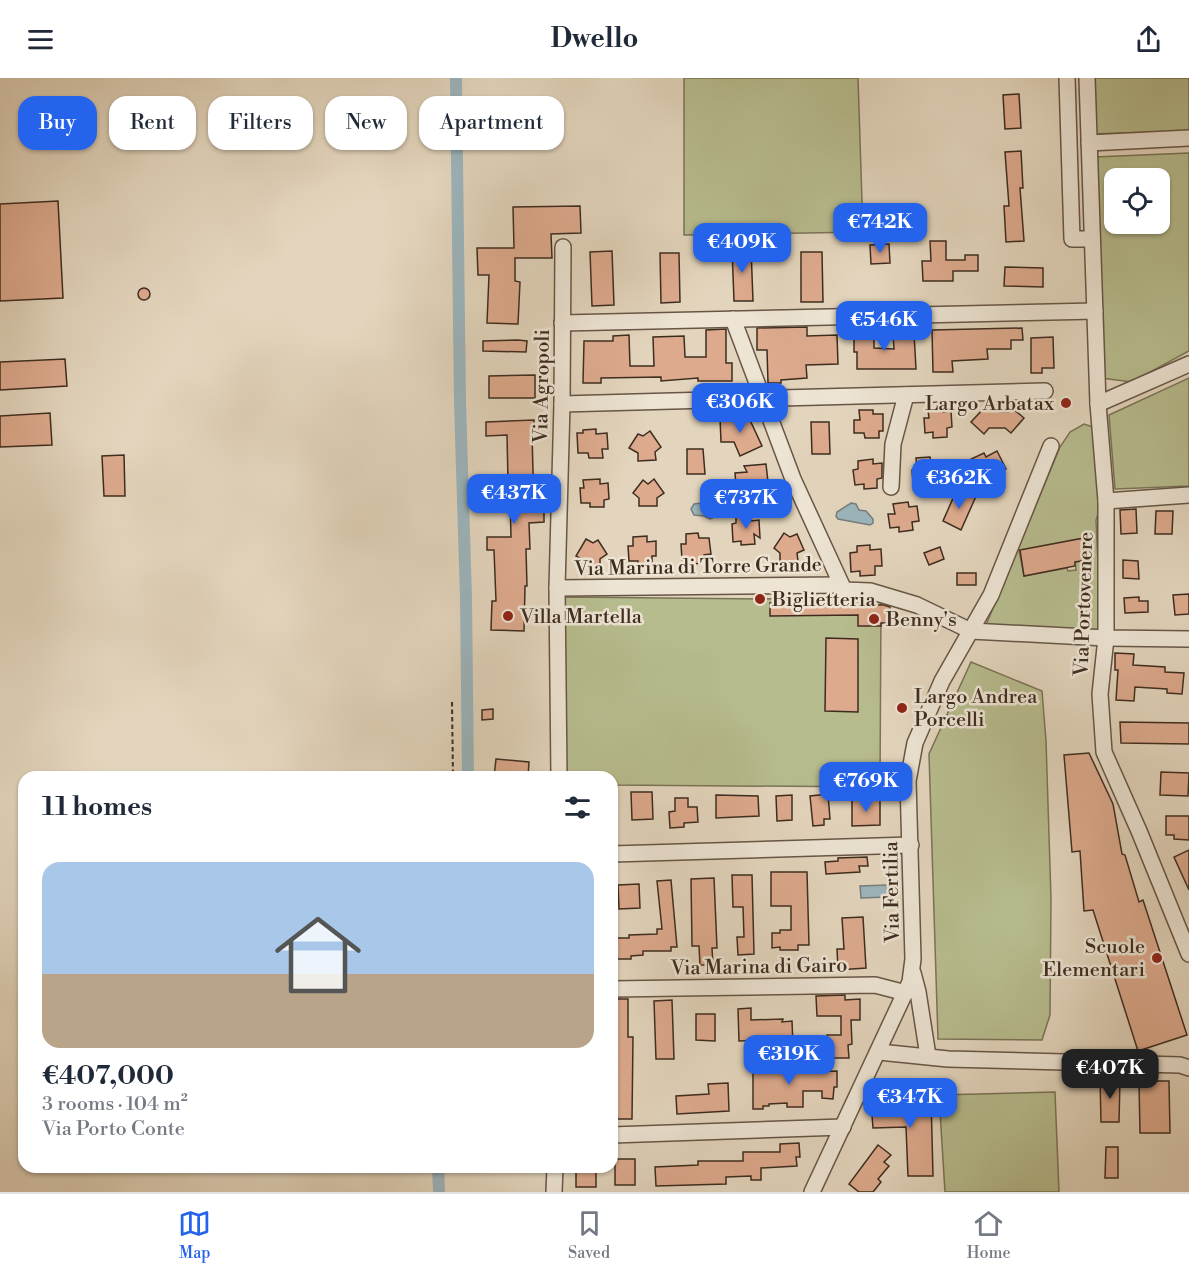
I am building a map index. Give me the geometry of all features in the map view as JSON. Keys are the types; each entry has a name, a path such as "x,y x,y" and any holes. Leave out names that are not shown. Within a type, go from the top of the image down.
{"street":[{"path":"1067,78 1072,239 1092,239"},
{"name":"Via Portovenere","path":"1087,78 1098,404 1106,501 1106,638 1100,694 1104,752 1189,954"},
{"path":"1068,126 1089,126"},
{"path":"1069,156 1090,149 1189,138"},
{"name":"Via Agropoli","path":"559,771 557,588 563,247"},
{"path":"562,323 1095,311"},
{"path":"733,319 793,479 842,588"},
{"path":"1098,404 1189,364"},
{"path":"562,404 1045,391"},
{"path":"891,487 893,444 906,395"},
{"name":"Via Fertilia","path":"912,971 908,781 915,743 942,681 991,595 1051,446"},
{"path":"1106,501 1189,495"},
{"name":"Via Marina di Torre Grande","path":"557,588 842,588 874,592 917,605 971,631"},
{"path":"971,631 1106,638 1189,639"},
{"path":"618,854 911,845"},
{"path":"815,1191 906,993 912,971"},
{"path":"912,971 918,992 928,1056"},
{"name":"Via Marina di Gairo","path":"618,989 875,985 906,993"},
{"path":"879,1052 948,1059 1184,1066"},
{"path":"618,1136 843,1127"},
{"path":"554,1192 555,1173"}],"path":[{"path":"452,702 453,771"}],"green space":[{"path":"684,78 858,78 863,232 684,235"},
{"path":"1090,78 1189,78 1189,131 1091,134"},
{"path":"1189,153 1189,351 1132,382 1101,378 1095,157"},
{"path":"1189,378 1189,486 1115,489 1109,415"},
{"path":"1084,424 1093,427 1101,504 1096,520 1101,630 986,625 1060,447 1070,432","holes":["1084,538 1088,560 1075,562 1076,570 1068,571 1067,568 1024,576 1019,550"]},
{"path":"565,597 881,600 880,787 618,785 618,771 566,771"},
{"path":"971,662 1042,691 1046,741 1051,898 1050,1015 1042,1040 938,1039 929,754"},
{"path":"1055,1092 1059,1192 945,1192 939,1095"}],"water":[{"path":"709,502 719,507 715,517 710,519 694,515 691,509 694,504"},
{"path":"851,503 856,504 859,510 866,511 873,519 873,523 870,525 838,519 837,512"},
{"path":"887,885 888,897 861,898 860,886"}],"building":[{"path":"1019,94 1021,128 1005,129 1003,95"},
{"path":"1021,151 1023,188 1020,188 1024,241 1006,242 1004,206 1009,206 1005,152"},
{"path":"58,201 63,298 0,301 0,204"},
{"path":"580,206 581,233 551,234 552,258 515,258 515,281 520,282 518,324 487,323 489,275 478,275 477,248 514,248 513,207"},
{"path":"930,241 946,241 946,260 965,260 965,255 978,255 978,271 953,271 953,281 923,281 922,261 931,261"},
{"path":"889,244 890,263 871,264 870,245"},
{"path":"732,248 751,248 753,301 734,301"},
{"path":"612,251 614,305 592,306 590,252"},
{"path":"801,252 822,252 823,302 801,302"},
{"path":"660,253 679,253 680,302 661,303"},
{"path":"1005,267 1043,268 1043,287 1004,286"},
{"path":"144,288 150,294 144,300 138,294"},
{"path":"807,327 807,336 837,335 838,364 806,365 807,378 768,383 767,350 757,350 757,328"},
{"path":"1022,328 1023,340 1011,340 1011,349 987,349 988,359 952,361 953,372 933,372 932,330"},
{"path":"726,329 726,363 732,363 732,381 698,381 698,378 661,381 661,377 601,378 601,383 583,383 584,341 613,341 613,336 629,335 630,366 654,366 653,337 684,336 685,357 706,357 706,330"},
{"path":"854,329 874,330 874,348 894,349 893,335 914,333 916,369 857,369"},
{"path":"1053,337 1054,368 1042,368 1042,373 1031,373 1031,338"},
{"path":"483,341 527,341 526,352 483,351"},
{"path":"65,359 67,386 0,390 0,362"},
{"path":"535,375 535,398 489,398 489,376"},
{"path":"985,407 990,411 1009,412 1012,408 1024,418 1011,433 1005,428 989,428 984,434 971,422"},
{"path":"933,408 943,408 943,412 951,411 952,427 947,428 947,437 933,438 933,432 925,433 924,418 929,418 928,410 933,410"},
{"path":"859,410 873,410 873,414 883,414 883,431 879,431 879,438 865,438 864,433 854,433 854,420 860,420"},
{"path":"50,413 52,445 0,447 0,416"},
{"path":"720,418 749,418 762,446 740,456 734,442 721,442"},
{"path":"534,420 534,434 532,434 534,509 544,509 544,522 529,523 530,549 526,549 527,586 525,586 524,631 491,630 492,601 496,601 494,550 487,550 487,537 511,537 510,497 487,498 487,482 508,482 507,435 486,436 486,422"},
{"path":"811,422 829,422 830,454 812,454"},
{"path":"596,429 596,434 607,433 608,449 602,449 603,458 589,458 588,453 578,453 577,433"},
{"path":"650,431 661,447 655,452 656,460 638,461 638,453 629,448 638,434 643,436"},
{"path":"687,449 703,449 705,474 687,474"},
{"path":"997,451 1006,469 987,479 985,474 976,479 967,461 984,453 986,457"},
{"path":"124,455 125,496 104,496 102,456"},
{"path":"930,457 931,463 939,462 940,478 935,478 935,481 913,483 912,470 917,470 916,458"},
{"path":"873,459 873,464 882,463 882,478 877,479 877,488 864,489 864,484 855,485 853,470 858,469 858,461"},
{"path":"766,464 769,491 755,492 756,497 737,499 735,473 747,472 744,466"},
{"path":"600,479 600,484 608,483 609,499 604,500 604,507 590,507 590,503 581,503 580,488 584,488 583,480"},
{"path":"654,479 664,493 657,498 657,506 639,506 639,498 633,493 643,480 648,484"},
{"path":"977,494 961,530 943,521 954,496"},
{"path":"908,502 909,507 917,506 919,521 912,522 913,530 899,532 899,527 890,528 888,514 895,514 893,504"},
{"path":"1136,509 1137,533 1121,534 1120,510"},
{"path":"1156,511 1173,511 1172,534 1155,534"},
{"path":"751,516 751,521 759,520 760,538 754,534 755,544 741,545 741,541 733,542 732,524 736,523 736,517"},
{"path":"698,533 699,538 709,538 711,554 704,555 705,563 692,564 692,559 682,560 681,544 686,544 686,534"},
{"path":"784,533 790,537 797,534 804,550 797,553 798,561 780,562 780,553 774,548"},
{"path":"647,536 647,542 656,541 656,556 652,556 652,565 638,565 638,561 629,561 628,546 633,546 633,537"},
{"path":"1084,538 1088,560 1075,562 1075,566 1024,576 1020,550"},
{"path":"586,539 593,543 598,540 607,554 600,559 600,566 583,566 583,560 576,556"},
{"path":"870,545 870,550 881,549 882,566 875,566 875,575 860,576 860,571 851,572 850,553 857,552 857,546"},
{"path":"940,547 944,559 929,565 924,553"},
{"path":"1123,560 1138,561 1139,579 1123,578"},
{"path":"957,573 976,573 976,585 957,585"},
{"path":"1189,594 1189,614 1175,615 1173,595"},
{"path":"1139,597 1139,601 1148,601 1148,612 1125,613 1124,598"},
{"name":"Benny's","path":"770,603 884,605 890,607 890,623 881,623 881,626 858,626 858,615 770,616"},
{"path":"826,638 858,639 858,712 825,711"},
{"path":"1115,653 1134,654 1133,665 1165,667 1165,672 1184,673 1182,694 1167,693 1167,689 1135,687 1134,701 1116,700 1118,670 1115,670"},
{"path":"493,709 493,719 482,720 482,710"},
{"path":"1120,722 1189,723 1189,744 1121,743"},
{"path":"1089,753 1113,804 1122,854 1125,855 1139,902 1143,900 1187,1035 1138,1051 1093,910 1084,911 1080,851 1072,852 1064,755"},
{"path":"496,759 529,762 528,771 495,771"},
{"path":"1161,772 1189,773 1188,796 1160,795"},
{"path":"631,792 652,792 653,819 632,820"},
{"path":"828,794 830,819 824,819 824,825 813,826 810,796"},
{"path":"716,795 758,796 759,816 716,818"},
{"path":"792,795 792,820 777,821 776,796"},
{"path":"675,798 688,798 688,807 697,807 698,822 684,823 684,827 670,828 669,812 675,811"},
{"path":"852,800 880,800 880,825 852,826"},
{"path":"1166,816 1189,816 1189,840 1174,839 1174,835 1166,835"},
{"path":"1189,850 1189,890 1174,857"},
{"path":"867,857 868,866 859,866 860,872 826,874 825,862 838,861 838,858"},
{"path":"771,872 807,872 809,945 798,945 798,950 772,948 772,933 791,930 791,906 771,906"},
{"path":"732,875 752,875 754,954 738,955 737,937 744,937 743,907 733,907"},
{"path":"714,878 717,948 712,948 713,965 700,965 699,946 692,946 691,879"},
{"path":"671,880 677,947 671,947 671,951 643,951 643,955 631,956 631,959 618,959 618,938 629,938 629,935 657,934 657,929 662,929 657,881"},
{"path":"639,884 640,908 619,909 618,885"},
{"path":"863,917 866,968 838,970 837,949 844,949 842,918"},
{"path":"845,995 845,1000 860,999 860,1020 851,1020 852,1044 848,1045 849,1058 831,1058 827,1035 841,1035 841,1016 817,1016 816,996"},
{"path":"618,999 628,999 628,1037 633,1037 632,1119 618,1119"},
{"path":"672,1000 674,1059 656,1059 654,1001"},
{"path":"751,1008 751,1020 792,1021 793,1045 780,1046 780,1041 769,1040 739,1041 738,1009"},
{"path":"696,1014 715,1014 715,1041 696,1040"},
{"path":"773,1063 773,1073 837,1071 837,1087 834,1087 833,1099 822,1098 822,1091 803,1091 803,1107 787,1107 787,1103 769,1104 769,1106 763,1106 763,1109 753,1109 753,1065"},
{"path":"1100,1077 1120,1079 1119,1122 1101,1122"},
{"path":"1139,1081 1169,1081 1170,1133 1140,1133"},
{"path":"728,1083 729,1111 677,1114 676,1096 709,1094 708,1084"},
{"path":"931,1097 933,1176 908,1176 906,1127 873,1128 872,1115 877,1115 877,1098"},
{"path":"799,1143 800,1157 796,1157 797,1166 761,1168 761,1180 751,1180 751,1176 726,1177 726,1184 656,1186 655,1167 698,1165 698,1161 743,1161 743,1152 780,1152 780,1144"},
{"path":"878,1145 891,1155 884,1162 889,1166 878,1179 881,1182 873,1192 859,1192 849,1184"},
{"path":"1106,1147 1118,1147 1118,1178 1105,1178"},
{"path":"618,1159 635,1159 635,1185 615,1185"},
{"path":"576,1173 596,1173 596,1187 576,1187"}],"waterway":[{"path":"456,78 468,771"},
{"path":"438,1173 439,1192"}],"place":[{"name":"Largo Arbatax","path":"1066,403"},
{"name":"Biglietteria","path":"760,599"},
{"name":"Villa Martella","path":"508,616"},
{"name":"Benny's","path":"874,619"},
{"name":"Largo Andrea Porcelli","path":"902,708"},
{"name":"Scuole Elementari","path":"1157,958"}]}
